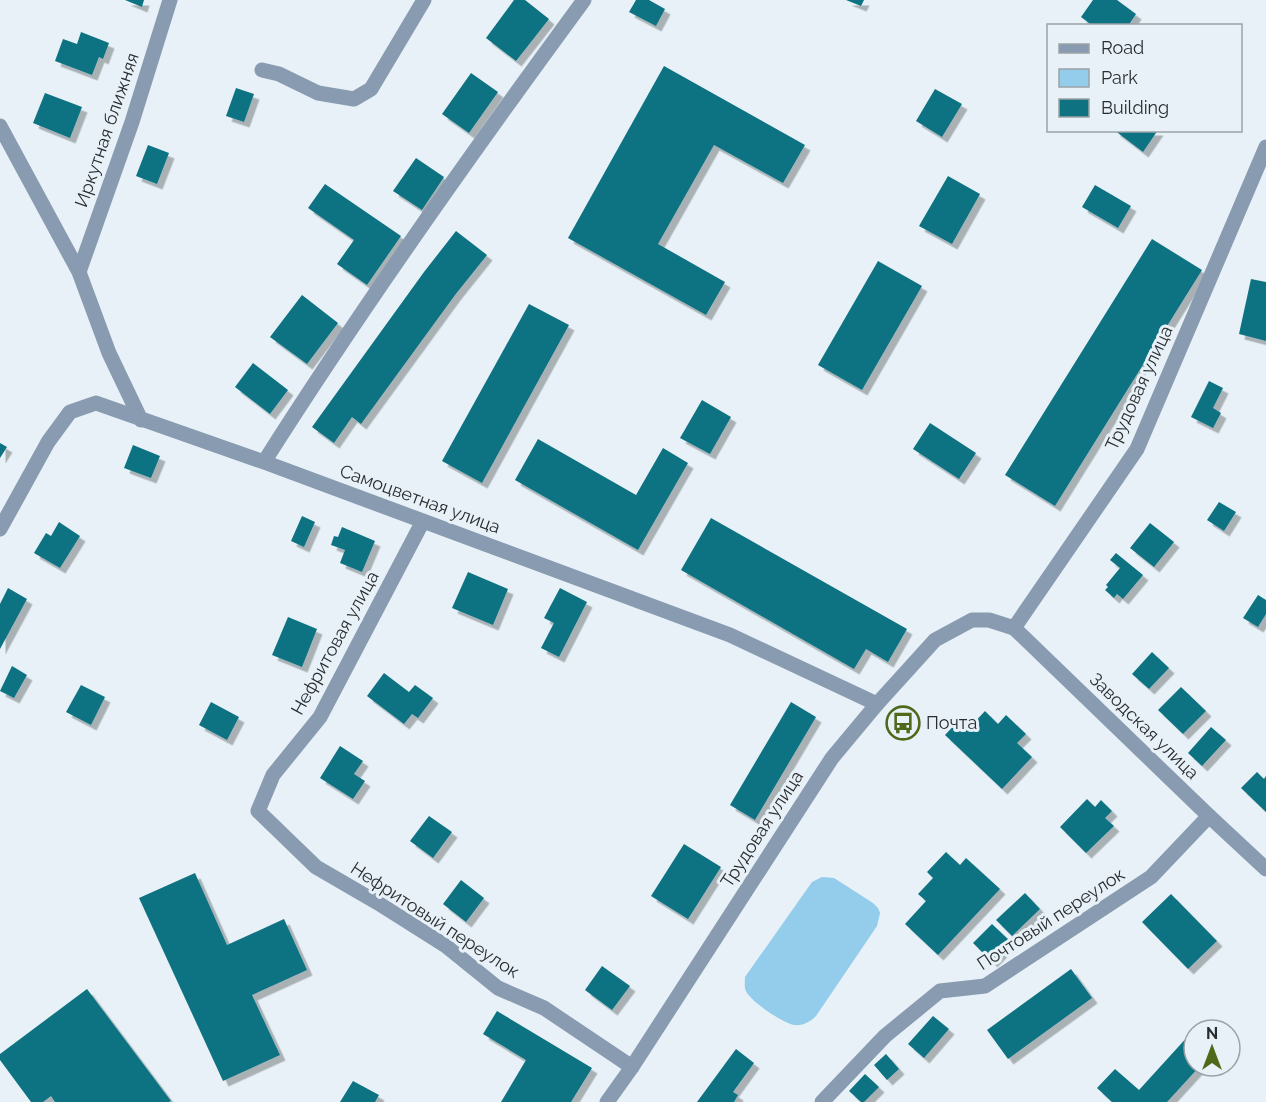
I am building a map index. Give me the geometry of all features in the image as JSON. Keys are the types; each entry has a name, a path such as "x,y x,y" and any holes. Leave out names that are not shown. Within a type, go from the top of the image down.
{"street":[{"name":"Иркутная ближняя","path":"79,272 132,122 170,0"},
{"path":"262,70 279,74 318,93 354,99 371,89 424,0"},
{"path":"264,462 326,365 513,97 584,0"},
{"path":"0,126 79,272 108,353 141,420"},
{"name":"Трудовая улица","path":"1014,628 1137,449 1266,147"},
{"name":"Самоцветная улица","path":"0,529 48,442 70,412 96,403 264,462 730,635 876,704"},
{"name":"Нефритовая улица","path":"258,811 273,775 320,717 423,521"},
{"name":"Трудовая улица","path":"607,1102 832,758 876,704 935,639 972,620 989,620"},
{"name":"Заводская улица","path":"989,620 1014,628 1266,869"},
{"name":"Нефритовый переулок","path":"258,811 316,867 446,946 498,988 544,1008 632,1067"},
{"name":"Почтовый переулок","path":"822,1102 885,1036 940,991 985,986 1142,884 1152,877 1209,816"}],"green space":[{"path":"822,877 834,878 873,903 880,913 877,926 816,1016 806,1023 794,1025 775,1016 754,1001 745,989 745,977 812,882"}],"building":[{"path":"125,0 144,0 142,7"},
{"path":"514,0 525,0 549,19 516,61 486,38"},
{"path":"636,0 649,0 665,9 656,26 629,12"},
{"path":"846,0 864,0 861,6"},
{"path":"1093,0 1117,0 1136,14 1129,24 1090,24 1081,17"},
{"path":"81,32 109,43 103,59 99,57 92,75 55,61 63,39 77,44"},
{"path":"664,66 805,145 783,183 714,145 658,244 725,282 706,315 568,238"},
{"path":"471,73 498,92 469,133 442,114"},
{"path":"236,88 254,94 244,122 226,116"},
{"path":"935,89 962,104 942,137 916,121"},
{"path":"45,93 82,107 70,138 33,123"},
{"path":"1117,132 1157,132 1143,152"},
{"path":"148,145 169,153 157,184 136,176"},
{"path":"416,158 444,177 422,210 393,191"},
{"path":"948,176 980,194 952,244 919,226"},
{"path":"325,184 401,236 367,285 337,264 354,240 308,208"},
{"path":"1095,185 1131,206 1118,228 1082,207"},
{"path":"456,231 487,255 361,424 352,417 334,443 312,427"},
{"path":"1152,239 1202,270 1055,506 1005,475"},
{"path":"878,261 922,286 862,390 818,365"},
{"path":"1251,279 1266,282 1266,341 1239,334"},
{"path":"302,295 338,323 307,364 270,337"},
{"path":"529,304 569,325 482,483 442,461"},
{"path":"253,363 288,390 270,414 235,387"},
{"path":"1209,381 1223,388 1213,408 1221,413 1213,428 1191,417"},
{"path":"702,400 731,417 710,454 680,438"},
{"path":"930,423 976,453 959,479 913,449"},
{"path":"538,439 636,495 663,448 688,463 638,550 515,480"},
{"path":"0,443 7,447 0,458"},
{"path":"133,445 160,456 151,478 124,468"},
{"path":"1219,502 1236,512 1224,531 1207,520"},
{"path":"302,516 315,522 304,547 291,541"},
{"path":"711,518 907,629 888,662 866,649 854,669 681,570"},
{"path":"59,522 80,536 60,568 34,553 46,533 51,536"},
{"path":"1150,523 1174,542 1154,567 1130,548"},
{"path":"342,527 375,541 362,572 340,563 345,550 331,545 334,536 338,537"},
{"path":"1116,553 1143,575 1123,599 1117,594 1114,598 1105,590 1108,587 1106,585 1120,568 1110,560"},
{"path":"468,572 508,589 493,625 452,608"},
{"path":"8,588 27,599 0,649 0,604"},
{"path":"560,588 587,602 559,657 541,648 554,623 544,618"},
{"path":"1258,595 1266,600 1266,614 1258,627 1243,618"},
{"path":"288,617 317,629 302,667 272,655"},
{"path":"1152,652 1169,668 1149,689 1132,674"},
{"path":"12,666 27,675 14,698 0,691"},
{"path":"384,673 409,692 415,685 433,698 418,718 412,714 404,724 367,696"},
{"path":"81,685 105,697 91,725 66,712"},
{"path":"1181,687 1206,711 1183,734 1158,710"},
{"path":"211,702 239,717 227,740 199,725"},
{"path":"791,702 816,717 755,820 730,805"},
{"path":"985,711 998,724 1006,715 1026,734 1017,743 1032,757 1002,789 945,735 962,717 971,726"},
{"path":"1211,727 1226,740 1202,766 1188,753"},
{"path":"340,746 363,761 354,774 365,781 353,799 320,778"},
{"path":"1257,772 1264,779 1266,776 1266,812 1241,788"},
{"path":"1087,799 1095,807 1101,800 1112,811 1105,818 1114,826 1086,853 1060,827"},
{"path":"429,816 452,832 433,858 410,841"},
{"path":"684,844 721,867 688,919 651,896"},
{"path":"946,852 960,865 966,858 1000,889 938,955 905,924 926,901 918,894 933,878 927,872"},
{"path":"195,873 227,945 284,919 307,970 252,995 280,1055 223,1081 139,898"},
{"path":"461,880 484,898 466,922 443,904"},
{"path":"1025,893 1040,909 1012,936 996,920"},
{"path":"1171,894 1217,941 1188,969 1142,922"},
{"path":"992,924 1011,942 992,962 973,943"},
{"path":"602,966 630,986 612,1010 585,990"},
{"path":"1071,969 1092,998 1008,1059 987,1030"},
{"path":"87,989 171,1101 55,1102 51,1096 43,1102 31,1102 0,1060 0,1054"},
{"path":"497,1011 592,1068 571,1102 501,1102 526,1060 483,1034"},
{"path":"933,1016 949,1029 924,1058 908,1044"},
{"path":"1182,1043 1182,1078 1189,1078 1167,1102 1112,1102 1097,1088 1115,1069 1139,1090"},
{"path":"736,1049 754,1063 733,1092 738,1095 734,1102 697,1102"},
{"path":"886,1054 899,1069 887,1080 874,1065"},
{"path":"865,1074 879,1087 864,1102 861,1102 849,1091"},
{"path":"353,1081 379,1095 375,1102 340,1102"}],"place":[{"name":"Почта","path":"903,723"}]}
